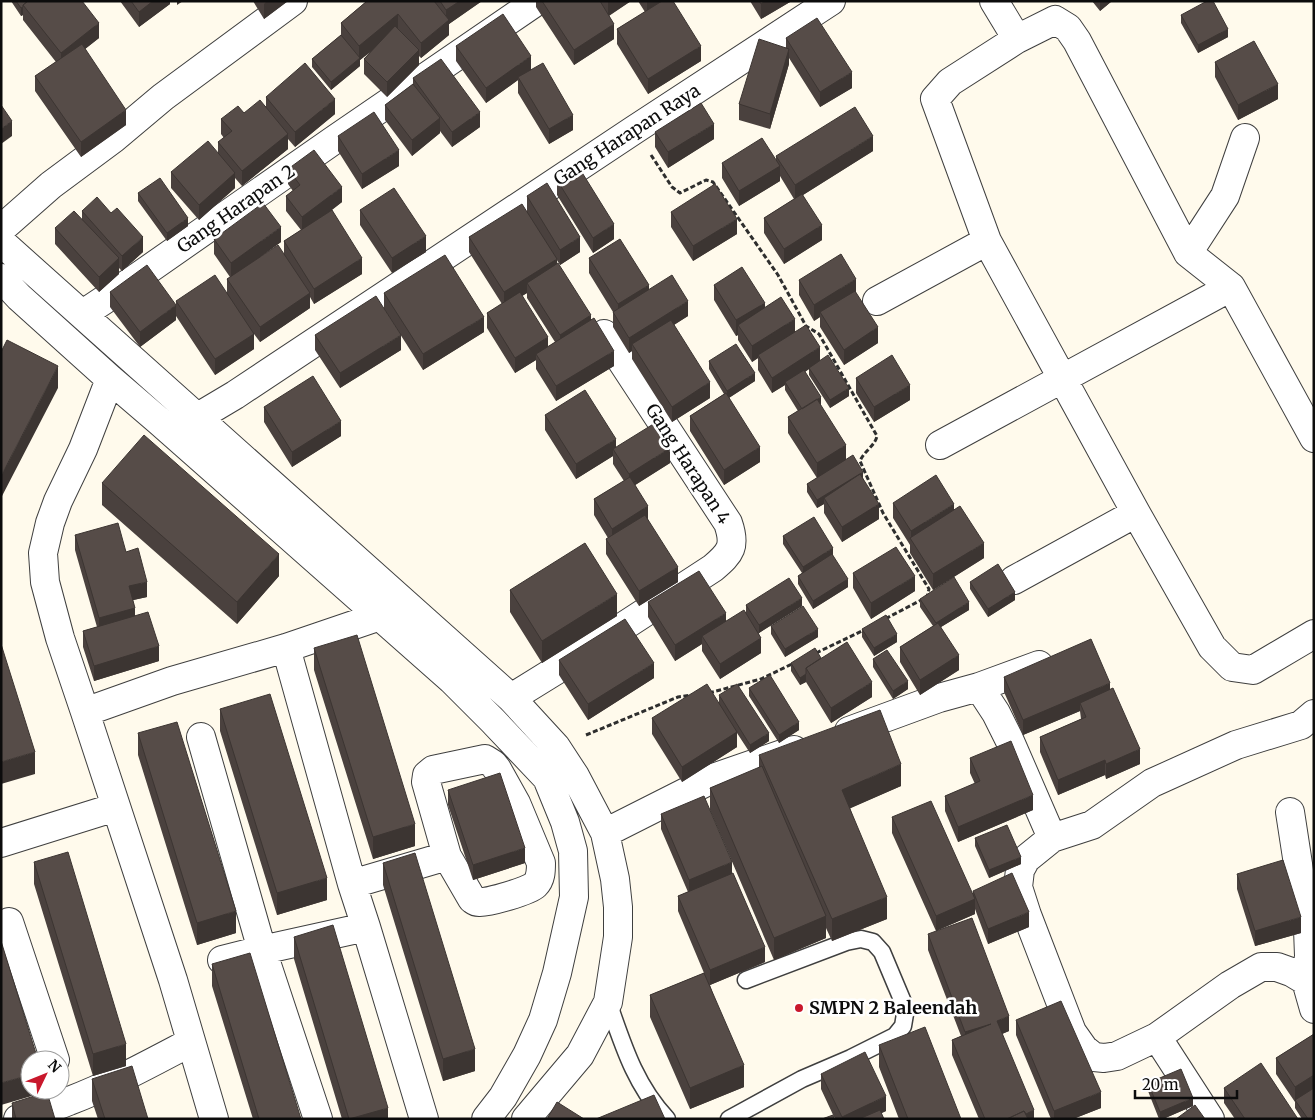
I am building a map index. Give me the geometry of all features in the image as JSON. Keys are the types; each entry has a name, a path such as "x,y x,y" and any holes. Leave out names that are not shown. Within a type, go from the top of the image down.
{"street":[{"path":"1,229 51,185 113,139 163,96 293,1"},
{"name":"Gang Harapan 2","path":"82,314 127,285 537,1"},
{"name":"Gang Harapan Raya","path":"198,418 831,1"},
{"path":"994,1 1017,39"},
{"path":"1314,438 1231,287 1188,253 1077,41 1068,28 1055,20 1017,39 950,82 935,99 987,241 1136,513 1212,647 1232,667 1253,670 1314,634"},
{"path":"1188,253 1225,196 1245,138"},
{"path":"877,301 987,241"},
{"path":"1,242 511,698 556,747 575,776 604,833 615,880 618,907 618,937 608,1002 580,1055 526,1119"},
{"path":"1,278 19,297 110,379 452,680 547,778 565,822 573,851 574,897 557,973 543,1020 527,1056 503,1097 486,1119"},
{"path":"940,446 1231,287"},
{"name":"Gang Harapan 4","path":"511,698 545,678 713,568 726,558 731,547 733,537 728,523 604,334"},
{"path":"110,379 83,449 58,501 50,523 43,553 45,582 56,624 173,980 214,1119"},
{"path":"1014,580 1136,513"},
{"path":"85,712 172,681 286,648 380,616"},
{"path":"286,648 352,884 424,1119"},
{"path":"604,833 716,777 1058,658"},
{"path":"979,687 996,713 1009,739 1052,838"},
{"path":"1306,981 1291,972 1277,967 1261,968 1230,985 1157,1037 1117,1056 1094,1057 1084,1049 1072,1032 1018,887 1020,870 1026,859 1052,838 1092,825 1152,783 1236,745 1301,725 1314,714"},
{"path":"202,737 262,950 318,1119"},
{"path":"485,759 497,768 516,803 541,863 541,873 536,883 530,888 508,896 478,902 472,899 447,856 426,782 427,775 433,770 485,759"},
{"path":"1,843 116,807"},
{"path":"1290,812 1308,929 1309,956 1306,981 1314,1009"},
{"path":"352,884 447,856"},
{"path":"9,922 52,1050"},
{"path":"222,960 366,927"},
{"path":"1157,1037 1210,1119"},
{"path":"18,1119 72,1110 132,1073 192,1042"}],"lane":[{"path":"729,1119 802,1079 851,1058 894,1036 903,1026 905,1014 900,995 882,952 873,942 861,939 846,942 746,980"},
{"path":"608,1002 623,1046 637,1077 654,1105 667,1119"}],"path":[{"path":"634,130 672,187 680,193 706,180 713,182 778,275 806,326 819,334 878,436 860,461 883,513 928,589 927,597 877,623"},
{"path":"811,655 868,628"},
{"path":"706,693 761,679 795,663"},
{"path":"556,747 678,697 699,694"}],"building":[{"path":"16,1 28,1 21,8"},
{"path":"28,1 82,1 99,23 61,53 23,5"},
{"path":"131,1 153,1 139,12"},
{"path":"367,1 434,1 449,20 421,43 398,14 359,46 341,23"},
{"path":"440,1 460,1 446,10"},
{"path":"542,1 600,1 614,24 574,50"},
{"path":"662,1 673,1 701,46 648,79 617,29"},
{"path":"1207,1 1213,1 1228,29 1198,45 1181,15"},
{"path":"503,14 531,56 486,88 456,46"},
{"path":"817,18 852,72 820,92 786,38"},
{"path":"395,26 419,50 387,82 364,59"},
{"path":"341,35 360,58 331,82 312,59"},
{"path":"759,39 789,49 770,114 739,104"},
{"path":"1254,41 1278,84 1238,105 1215,62"},
{"path":"82,44 126,110 81,142 35,76"},
{"path":"441,59 480,112 452,132 413,78"},
{"path":"305,63 335,99 295,132 266,97"},
{"path":"543,63 573,115 549,129 518,77"},
{"path":"413,84 440,118 412,140 385,105"},
{"path":"260,100 288,134 242,171 218,142 232,131 221,119 238,106 244,113"},
{"path":"701,103 714,124 668,152 655,132"},
{"path":"1,105 12,121 1,129"},
{"path":"855,107 873,136 795,185 776,156"},
{"path":"374,112 399,150 362,174 338,136"},
{"path":"762,138 780,166 739,191 722,163"},
{"path":"208,141 235,173 199,205 171,172"},
{"path":"314,150 342,187 302,217 286,196 300,185 288,169"},
{"path":"578,166 614,224 593,238 557,180"},
{"path":"160,178 188,218 167,233 138,193"},
{"path":"547,183 580,237 560,250 527,196"},
{"path":"715,184 737,219 693,246 671,212"},
{"path":"394,188 426,236 392,258 360,210"},
{"path":"802,194 822,225 784,249 764,218"},
{"path":"97,197 111,213 117,208 143,237 122,256 82,211"},
{"path":"263,203 281,227 231,263 214,239"},
{"path":"522,204 557,259 504,292 469,237"},
{"path":"332,210 362,258 314,289 284,241"},
{"path":"74,211 119,258 99,277 55,228"},
{"path":"620,239 649,285 618,304 589,258"},
{"path":"278,245 310,293 260,327 227,279"},
{"path":"841,254 856,279 814,305 799,280"},
{"path":"445,255 484,317 423,354 384,293"},
{"path":"558,263 591,315 560,335 527,283"},
{"path":"147,265 176,305 140,332 110,292"},
{"path":"742,267 765,303 736,320 714,285"},
{"path":"215,275 254,334 215,359 176,301"},
{"path":"672,275 688,301 629,338 613,312"},
{"path":"855,291 878,327 844,350 820,312"},
{"path":"520,292 548,337 515,358 487,313"},
{"path":"376,296 401,335 340,373 315,335"},
{"path":"781,297 795,319 752,346 738,325"},
{"path":"594,318 614,351 556,386 536,354"},
{"path":"671,320 710,382 672,407 632,344"},
{"path":"806,325 820,347 772,378 758,355"},
{"path":"7,340 58,366 1,476 1,352"},
{"path":"736,344 755,373 727,391 709,361"},
{"path":"828,355 849,388 830,400 809,368"},
{"path":"892,355 910,385 874,407 856,378"},
{"path":"804,370 821,397 802,409 785,382"},
{"path":"313,376 341,421 292,452 264,407"},
{"path":"585,390 616,439 576,464 545,415"},
{"path":"726,393 760,447 724,470 690,416"},
{"path":"817,399 846,445 817,463 788,417"},
{"path":"655,423 670,448 629,474 613,449"},
{"path":"144,435 279,554 237,602 102,483"},
{"path":"853,455 863,472 817,500 807,484"},
{"path":"860,474 879,504 842,527 824,498"},
{"path":"936,475 954,504 911,531 893,503"},
{"path":"630,477 648,506 612,529 594,499"},
{"path":"960,506 984,543 933,574 910,538"},
{"path":"645,515 678,567 639,591 606,539"},
{"path":"814,517 833,548 803,567 783,536"},
{"path":"118,523 126,552 138,548 147,582 129,586 135,608 99,618 75,535"},
{"path":"585,543 617,594 542,641 510,590"},
{"path":"896,547 915,576 871,603 853,573"},
{"path":"832,554 848,579 813,601 798,576"},
{"path":"998,564 1015,592 988,609 970,582"},
{"path":"699,571 726,613 675,645 648,602"},
{"path":"954,577 969,602 936,623 920,599"},
{"path":"789,578 802,598 759,625 746,605"},
{"path":"803,606 818,629 785,649 771,626"},
{"path":"744,610 761,638 720,664 702,636"},
{"path":"148,612 159,646 94,666 83,631"},
{"path":"886,615 897,634 874,648 862,629"},
{"path":"625,619 654,663 588,704 559,660"},
{"path":"938,623 959,655 920,680 900,647"},
{"path":"357,635 415,824 373,837 314,648"},
{"path":"1091,639 1110,683 1023,720 1004,677"},
{"path":"847,642 872,682 831,708 806,668"},
{"path":"1,644 35,752 1,762"},
{"path":"815,648 821,658 806,668 806,674 800,678 791,663"},
{"path":"887,650 908,681 893,691 873,659"},
{"path":"770,675 799,722 779,735 749,688"},
{"path":"707,684 737,732 682,767 652,718"},
{"path":"737,684 769,733 750,745 719,695"},
{"path":"1113,688 1140,749 1106,764 1105,760 1058,780 1040,737 1086,717 1080,703"},
{"path":"270,694 327,878 277,893 220,709"},
{"path":"880,710 901,764 842,790 887,897 832,919 759,755"},
{"path":"177,722 236,911 197,923 138,733"},
{"path":"1011,741 1033,795 958,827 945,796 980,781 970,758"},
{"path":"762,766 826,916 774,938 710,788"},
{"path":"500,773 525,848 473,865 448,790"},
{"path":"704,796 732,862 689,880 661,814"},
{"path":"931,801 975,899 936,916 892,817"},
{"path":"1007,825 1021,857 989,870 975,838"},
{"path":"68,852 126,1044 93,1054 34,862"},
{"path":"415,853 475,1049 443,1059 383,863"},
{"path":"1283,860 1301,917 1255,931 1237,874"},
{"path":"733,873 765,947 710,970 678,896"},
{"path":"1012,873 1029,912 988,929 973,891"},
{"path":"972,918 1009,1016 997,1021 1034,1110 1026,1114 1024,1111 1007,1119 985,1119 952,1040 991,1024 965,1032 928,934"},
{"path":"333,925 388,1108 349,1119 294,937"},
{"path":"1,941 35,1050 20,1050 20,1078 1,1083"},
{"path":"250,953 301,1119 259,1119 212,964"},
{"path":"704,973 744,1065 690,1088 650,995"},
{"path":"1061,1001 1101,1092 1054,1111 1016,1020"},
{"path":"925,1027 961,1119 908,1119 879,1045"},
{"path":"1314,1034 1314,1075 1295,1087 1276,1058"},
{"path":"865,1052 886,1096 842,1117 821,1074"},
{"path":"1261,1063 1298,1119 1245,1119 1224,1088"},
{"path":"132,1066 148,1119 105,1119 92,1079"},
{"path":"1181,1069 1193,1098 1160,1112 1148,1083"},
{"path":"1314,1088 1314,1119 1308,1119 1295,1100"},
{"path":"654,1095 665,1119 596,1119"},
{"path":"22,1100 49,1100 55,1119 16,1119 12,1103"},
{"path":"557,1102 584,1119 547,1119"},
{"path":"1195,1105 1205,1119 1176,1119"},
{"path":"880,1110 884,1119 859,1119"},
{"path":"1024,1111 1028,1119 1007,1119"},
{"path":"833,1115 834,1119 822,1119"}],"place":[{"name":"SMPN 2 Baleendah","path":"799,1008"}]}
